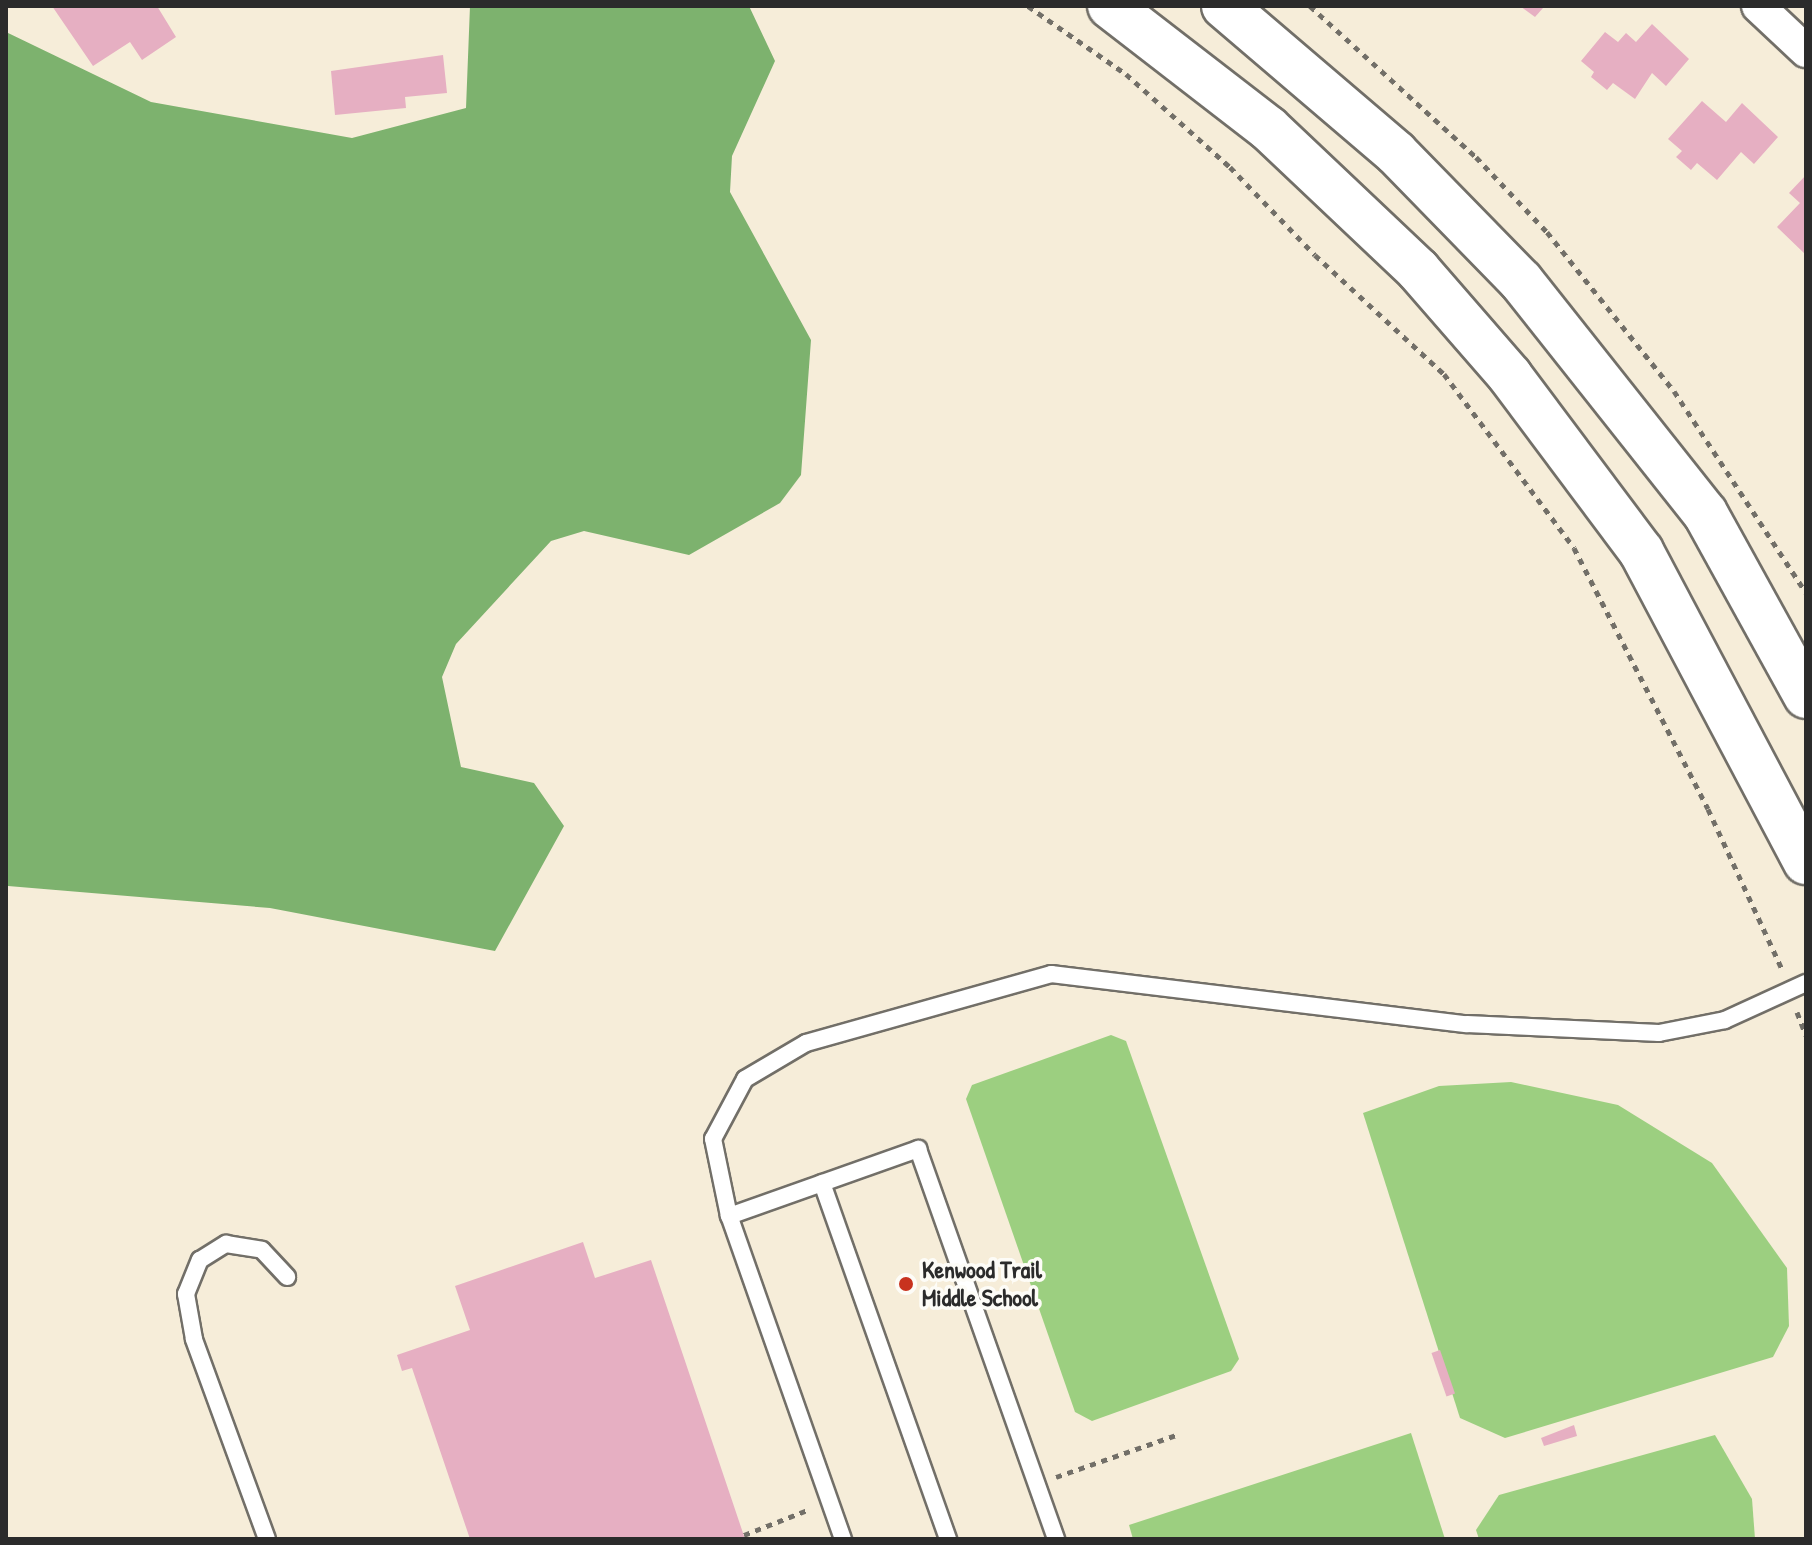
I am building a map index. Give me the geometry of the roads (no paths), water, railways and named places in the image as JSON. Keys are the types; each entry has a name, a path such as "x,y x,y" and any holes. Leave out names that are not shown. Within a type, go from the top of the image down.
{"main road":[{"path":"1110,6 1268,128 1418,270 1510,376 1641,551 1806,862"},
{"path":"1224,6 1396,153 1521,281 1705,513 1806,696"}],"street":[{"path":"1758,6 1806,51"}],"lane":[{"path":"843,1539 729,1216 713,1139 745,1079 806,1043 1051,974 1467,1024 1659,1033 1725,1020 1806,983"},
{"path":"729,1216 918,1149 1056,1539"},
{"path":"822,1183 948,1539"},
{"path":"267,1539 194,1339 186,1294 200,1260 226,1244 262,1250 287,1277"}],"place":[{"name":"Kenwood Trail Middle School","path":"906,1284"}]}
